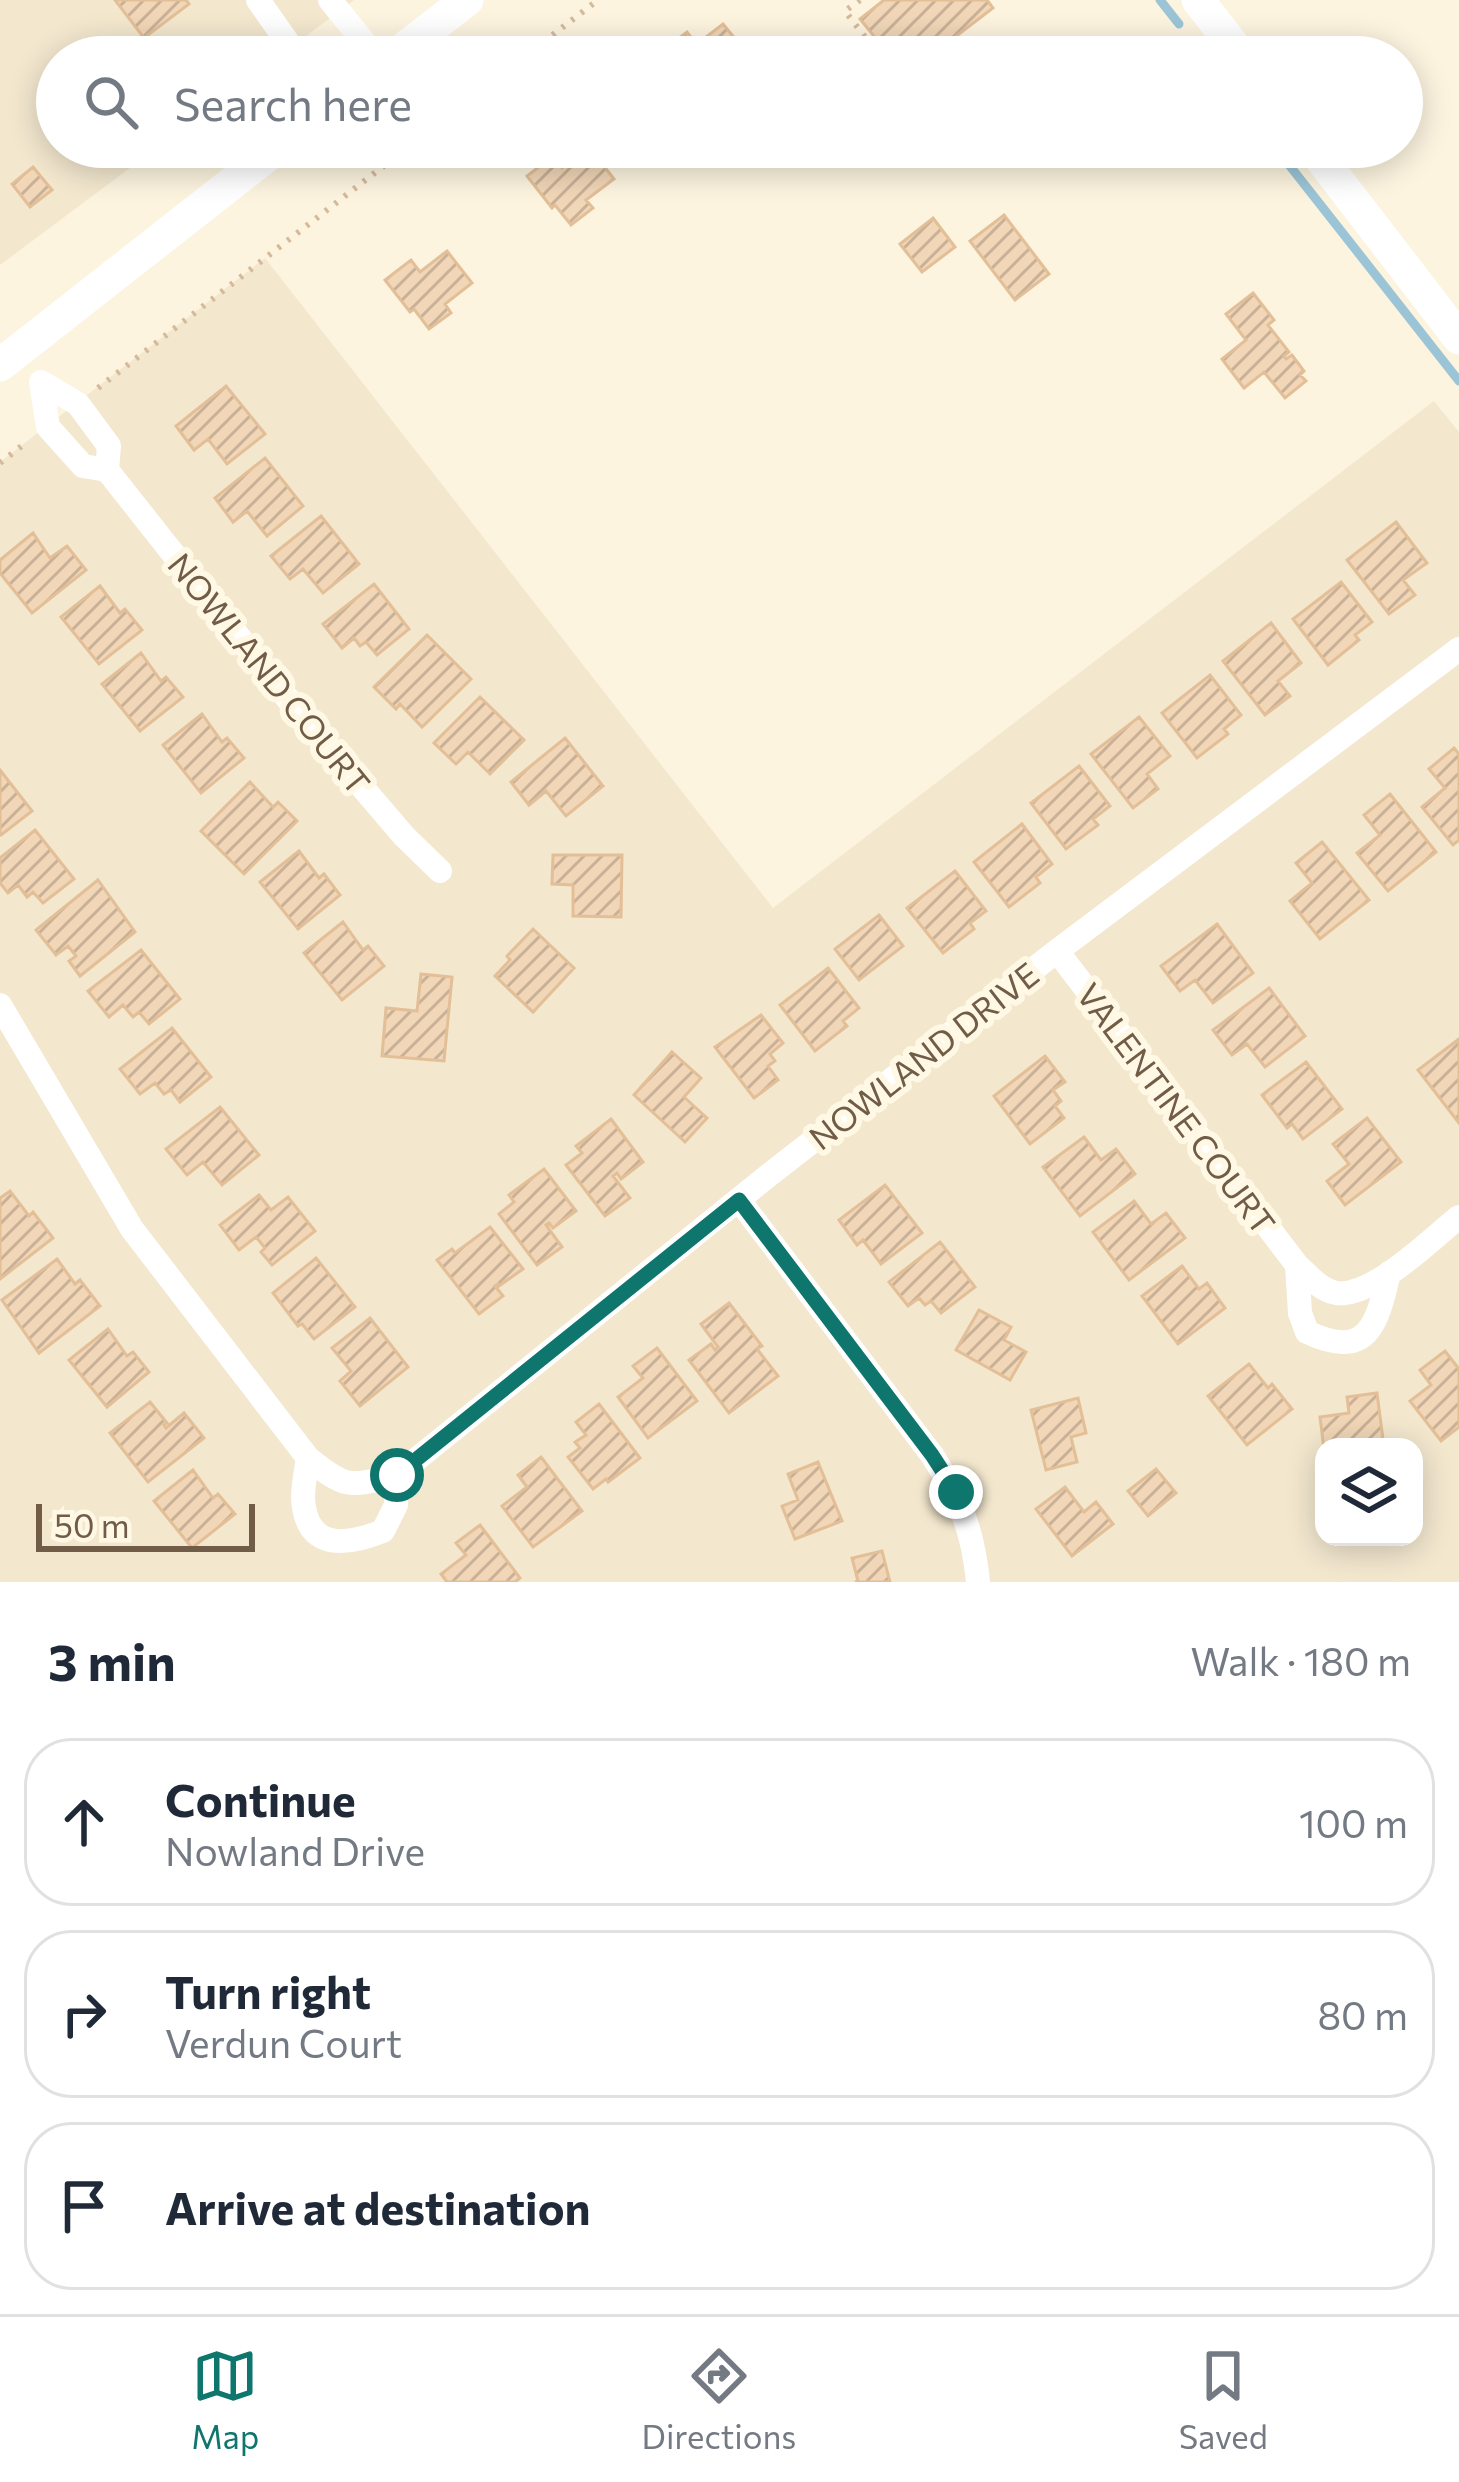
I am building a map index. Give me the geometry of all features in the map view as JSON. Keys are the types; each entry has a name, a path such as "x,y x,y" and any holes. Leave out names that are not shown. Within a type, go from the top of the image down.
{"street":[{"path":"258,0 283,36"},
{"path":"330,0 359,36"},
{"path":"420,36 467,0"},
{"path":"1198,0 1226,36"},
{"path":"8,359 251,168"},
{"path":"1328,168 1459,338"},
{"name":"NOWLAND COURT","path":"8,359 78,404 110,446 106,470"},
{"name":"NOWLAND COURT","path":"40,382 48,427 83,466 106,470 303,718 440,871"},
{"name":"NOWLAND DRIVE","path":"397,1475 1057,951 1459,649"},
{"name":"VALENTINE COURT","path":"1057,951 1297,1265 1321,1288 1338,1293 1358,1291 1389,1273 1459,1217"},
{"path":"0,1005 132,1229 308,1458 332,1478 352,1485 397,1475 396,1505 383,1531 343,1544 326,1540 310,1523 303,1499 308,1458"},
{"path":"739,1200 956,1492 968,1523 978,1582"},
{"name":"VALENTINE COURT","path":"1297,1265 1300,1313 1307,1331 1327,1341 1351,1342 1371,1331 1389,1273"}],"path":[{"path":"551,36 598,0"},
{"path":"860,0 845,11 864,36"},
{"path":"88,395 381,168"},
{"path":"0,463 36,435"}],"shaded area":[{"path":"0,0 354,0 306,36 36,36 36,168 130,168 0,265"},
{"path":"265,258 773,908 1434,401 1459,432 1459,1582 0,1582 0,462"}],"building":[{"path":"115,0 186,0 189,4 142,36"},
{"path":"884,0 987,0 993,8 956,36 874,36 860,19"},
{"path":"723,24 733,36 707,36"},
{"path":"33,167 52,190 30,207 12,184"},
{"path":"537,168 605,168 614,179 586,200 593,208 571,225 527,176"},
{"path":"1004,215 1049,274 1015,300 970,241"},
{"path":"933,218 955,247 922,272 900,244"},
{"path":"447,251 472,283 445,304 451,313 429,329 385,280 411,260 420,272"},
{"path":"1253,293 1274,320 1268,325 1289,352 1284,356 1292,355 1304,371 1300,375 1306,381 1285,398 1264,372 1244,388 1222,359 1246,340 1226,314"},
{"path":"226,386 265,434 227,464 208,439 194,450 176,426"},
{"path":"265,458 303,506 267,536 247,511 233,522 215,498"},
{"path":"321,516 359,564 323,593 303,569 290,579 271,556"},
{"path":"1396,522 1427,563 1403,580 1415,595 1389,614 1347,560"},
{"path":"33,533 50,558 67,546 86,570 32,613 0,573 0,560"},
{"path":"1341,582 1372,622 1355,635 1359,640 1328,665 1293,619"},
{"path":"374,584 409,629 377,655 366,642 360,646 354,638 342,648 323,624"},
{"path":"100,586 120,613 125,609 142,630 99,664 61,617"},
{"path":"1271,623 1301,663 1278,681 1290,696 1265,715 1223,661"},
{"path":"427,635 471,679 422,727 374,687"},
{"path":"141,653 161,681 166,677 183,697 140,731 102,684"},
{"path":"1210,675 1241,715 1224,729 1228,734 1197,758 1162,713"},
{"path":"480,697 524,740 490,774 468,752 456,764 434,743"},
{"path":"202,714 222,742 227,738 244,758 201,793 163,745"},
{"path":"1139,717 1170,756 1147,774 1158,789 1133,808 1091,754"},
{"path":"565,738 603,786 566,816 546,791 529,805 511,782"},
{"path":"1454,748 1459,754 1459,840 1453,845 1422,807 1445,788 1429,769"},
{"path":"1079,766 1110,806 1093,819 1098,825 1066,849 1031,803"},
{"path":"0,770 32,811 1,835 0,834"},
{"path":"250,782 273,807 278,802 297,821 244,874 201,831"},
{"path":"1390,794 1436,852 1388,891 1357,853 1380,835 1364,815"},
{"path":"1022,824 1052,864 1036,877 1040,883 1009,907 974,862"},
{"path":"35,830 74,879 43,903 33,892 27,897 18,885 8,893 0,883 0,858"},
{"path":"1322,842 1369,900 1320,939 1290,901 1312,883 1296,863"},
{"path":"299,851 319,878 324,874 340,895 298,929 260,882"},
{"path":"553,855 622,855 621,917 573,916 573,885 552,884"},
{"path":"955,871 986,911 970,923 974,929 943,953 907,908"},
{"path":"98,880 135,932 80,976 69,961 76,956 68,946 56,955 36,930"},
{"path":"879,915 903,946 859,980 835,949"},
{"path":"343,922 363,950 368,946 384,966 342,1000 304,953"},
{"path":"1217,924 1253,973 1213,1003 1195,980 1180,991 1161,966"},
{"path":"533,929 574,968 533,1012 495,976"},
{"path":"141,950 180,999 149,1024 139,1012 133,1017 123,1005 109,1017 88,991"},
{"path":"828,968 859,1008 843,1021 847,1026 815,1051 780,1005"},
{"path":"421,974 452,977 444,1061 382,1056 386,1008 417,1011"},
{"path":"1269,988 1305,1036 1265,1067 1247,1044 1232,1055 1213,1030"},
{"path":"761,1015 783,1043 770,1054 775,1061 768,1066 778,1080 754,1098 715,1047"},
{"path":"172,1028 211,1077 180,1102 171,1090 164,1094 155,1083 140,1094 120,1069"},
{"path":"1459,1039 1459,1123 1418,1070"},
{"path":"672,1052 701,1078 684,1097 707,1118 685,1142 634,1095"},
{"path":"1045,1056 1065,1082 1053,1090 1061,1101 1055,1106 1064,1118 1030,1144 994,1096"},
{"path":"1306,1062 1342,1109 1303,1139 1292,1124 1287,1128 1262,1095"},
{"path":"220,1107 259,1155 222,1185 203,1162 187,1175 166,1149"},
{"path":"1367,1118 1401,1162 1345,1205 1327,1181 1349,1164 1333,1144"},
{"path":"611,1119 643,1162 621,1179 617,1173 613,1176 630,1198 605,1216 566,1165 582,1153 576,1146"},
{"path":"1084,1137 1101,1160 1116,1149 1135,1174 1080,1216 1043,1167"},
{"path":"544,1169 576,1211 553,1228 546,1225 562,1247 537,1265 499,1214 514,1202 509,1195"},
{"path":"885,1185 922,1233 881,1264 863,1240 857,1245 839,1220"},
{"path":"10,1191 53,1238 0,1279 0,1198"},
{"path":"259,1195 271,1210 288,1197 315,1231 272,1265 256,1237 239,1250 220,1225"},
{"path":"1134,1201 1151,1224 1166,1213 1185,1238 1129,1280 1093,1232"},
{"path":"490,1227 523,1269 495,1286 503,1296 479,1314 437,1260"},
{"path":"940,1242 975,1287 941,1313 931,1301 925,1305 919,1298 908,1306 889,1282"},
{"path":"316,1258 355,1307 314,1339 273,1293"},
{"path":"57,1259 100,1306 39,1353 2,1300"},
{"path":"1182,1266 1199,1289 1207,1283 1225,1308 1178,1344 1142,1296"},
{"path":"729,1303 778,1376 729,1413 689,1360 711,1344 715,1350 718,1347 701,1324"},
{"path":"979,1310 1011,1327 1004,1340 1026,1352 1010,1380 956,1350"},
{"path":"370,1318 408,1367 360,1406 340,1381 351,1371 332,1348"},
{"path":"108,1329 127,1356 133,1352 149,1372 107,1407 69,1360"},
{"path":"657,1348 697,1401 648,1438 618,1397 643,1378 633,1366"},
{"path":"1445,1351 1459,1369 1459,1427 1441,1441 1410,1401 1431,1385 1420,1370"},
{"path":"1249,1364 1292,1409 1247,1445 1208,1396"},
{"path":"1377,1393 1383,1438 1323,1438 1320,1417 1349,1413 1347,1397"},
{"path":"1078,1398 1086,1433 1071,1437 1077,1462 1046,1470 1031,1410"},
{"path":"150,1402 166,1428 184,1413 204,1438 148,1482 110,1433"},
{"path":"599,1404 640,1458 593,1489 568,1457 580,1448 575,1442 586,1435 576,1422"},
{"path":"541,1457 582,1511 533,1547 502,1506 527,1487 518,1475"},
{"path":"818,1462 842,1521 795,1539 782,1506 798,1500 788,1474"},
{"path":"1156,1469 1176,1493 1148,1516 1128,1491"},
{"path":"193,1470 213,1498 218,1494 235,1514 192,1548 154,1501"},
{"path":"1065,1487 1084,1512 1096,1502 1113,1524 1072,1556 1036,1509"},
{"path":"480,1525 520,1578 515,1582 447,1582 441,1574 466,1555 456,1543"},
{"path":"882,1551 890,1582 855,1582 852,1558"}],"waterway":[{"path":"1160,0 1179,24"},
{"path":"1292,168 1459,381"}],"route":[{"path":"397,1475 739,1200 956,1492"}]}
